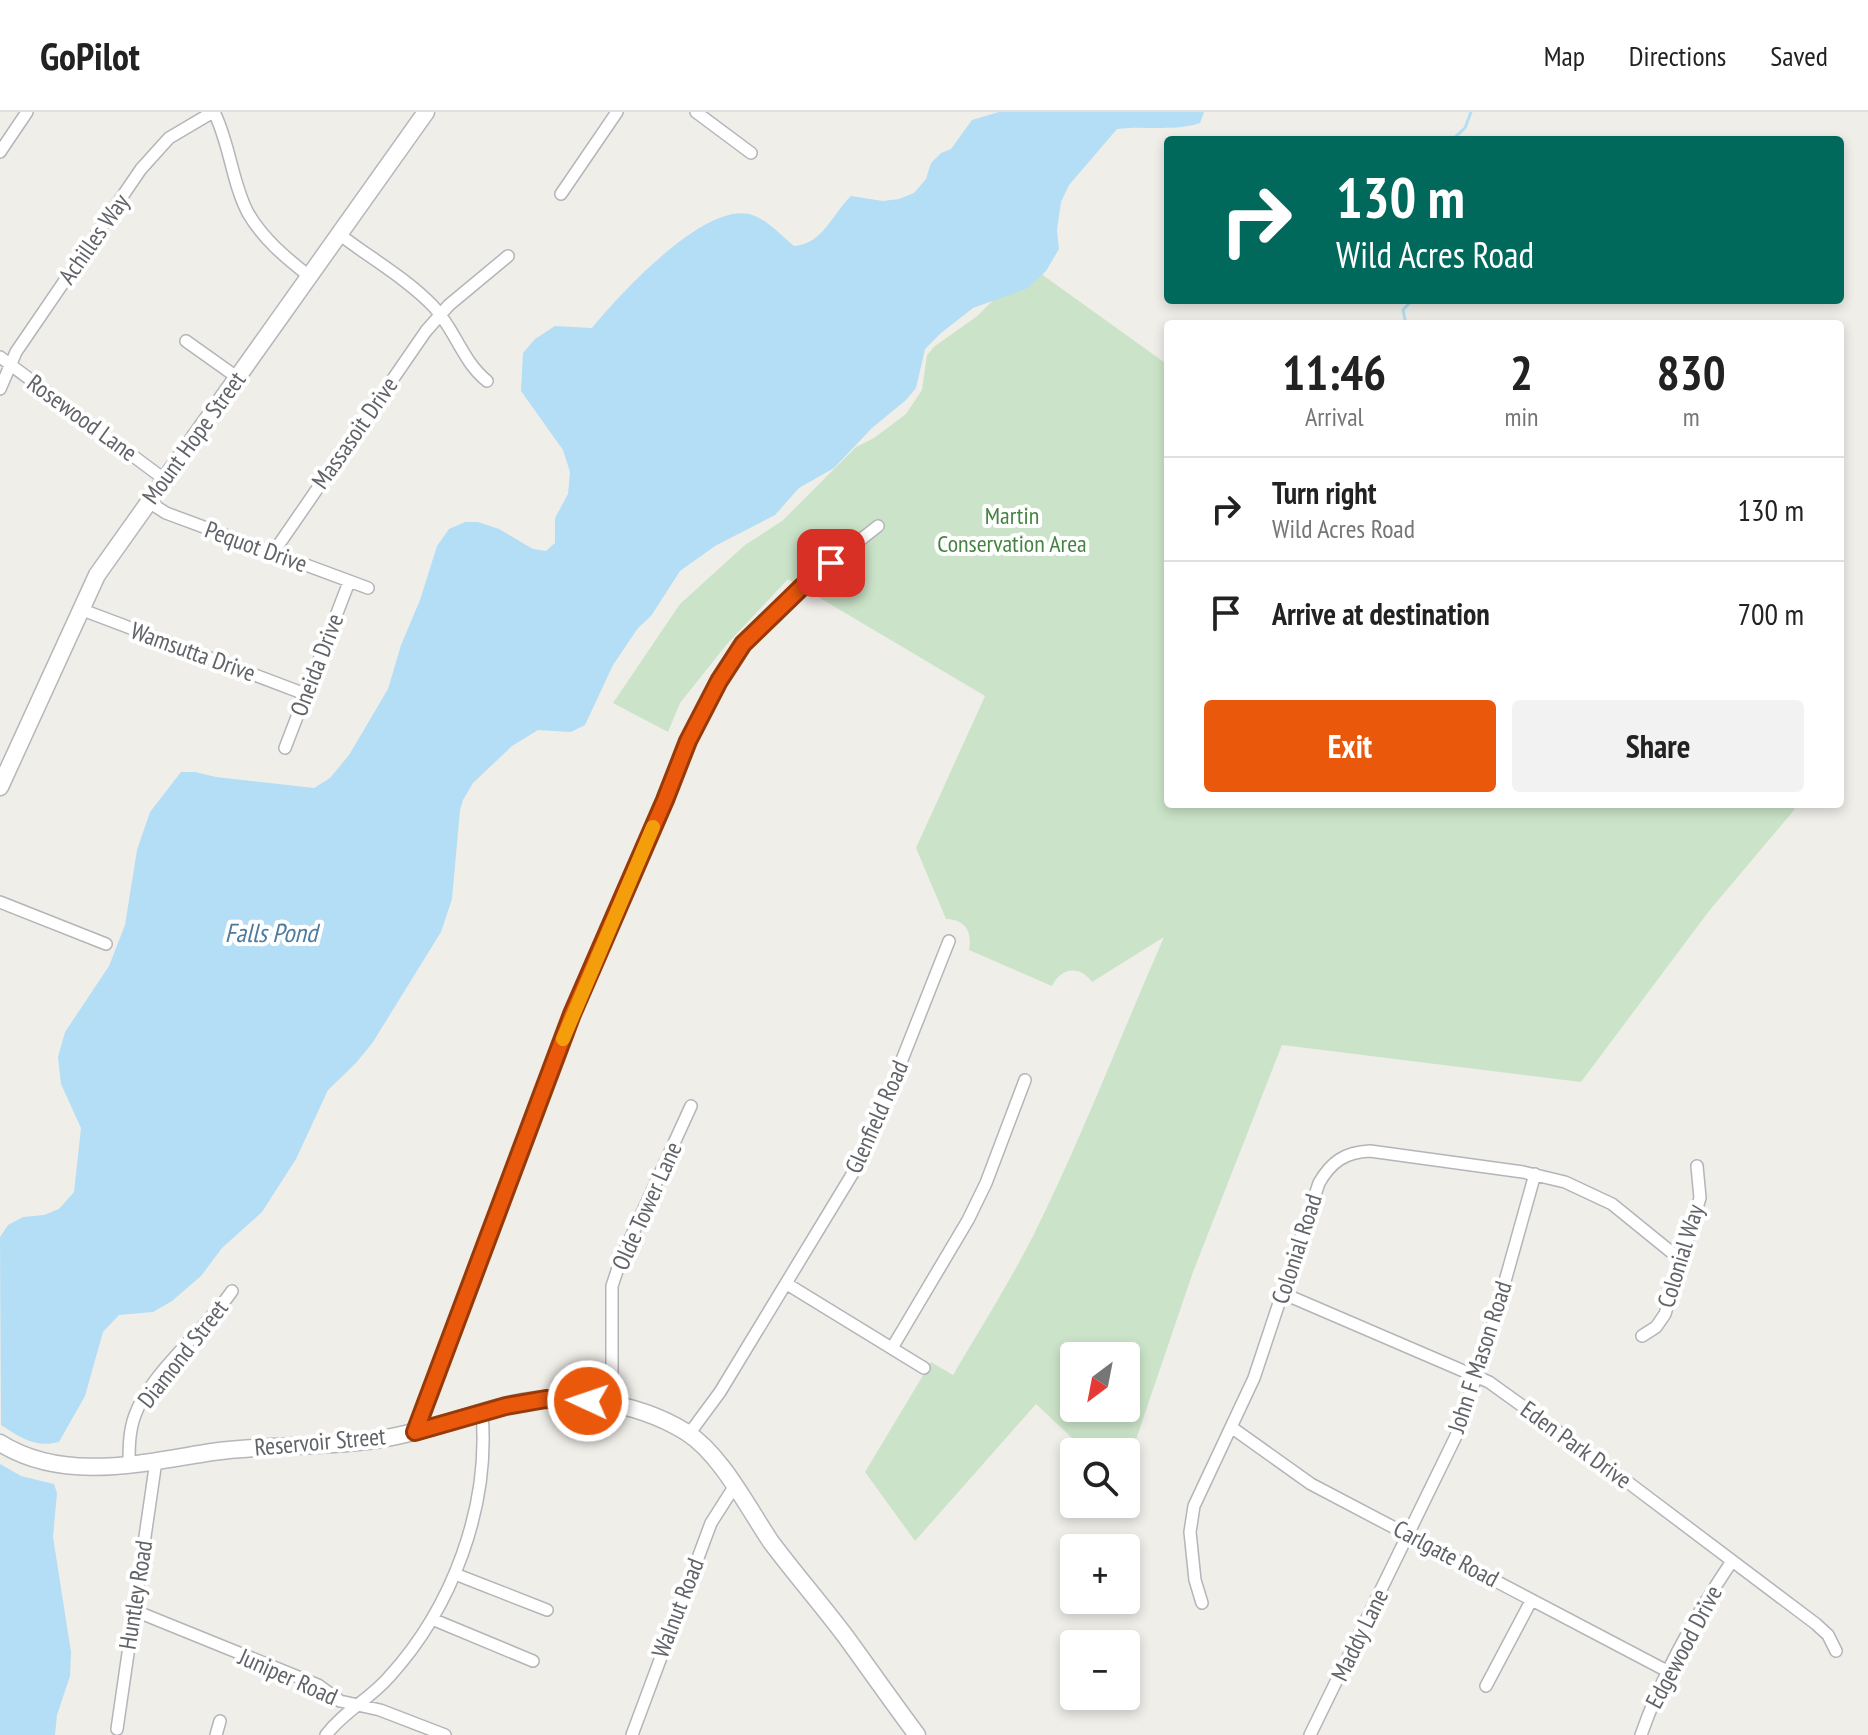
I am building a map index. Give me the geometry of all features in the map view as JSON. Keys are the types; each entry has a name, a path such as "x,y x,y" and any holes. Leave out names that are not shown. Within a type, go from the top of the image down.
{"street":[{"path":"0,152 27,112"},
{"path":"213,112 223,130 247,212 285,257 309,276"},
{"name":"Achilles Way","path":"0,389 30,331 156,150 191,123 213,112"},
{"name":"Mount Hope Street","path":"0,787 97,575 426,112"},
{"path":"561,194 617,112"},
{"path":"696,112 751,153"},
{"path":"339,234 411,286 440,315 468,361 487,381"},
{"name":"Massasoit Drive","path":"273,553 426,331 508,256"},
{"path":"186,341 238,378"},
{"name":"Rosewood Lane","path":"0,357 164,479"},
{"name":"Pequot Drive","path":"147,501 166,513 368,588"},
{"path":"415,1432 572,1014 688,741 719,681 743,644 808,581 878,526"},
{"name":"Oneida Drive","path":"285,748 349,582"},
{"name":"Wamsutta Drive","path":"80,609 305,694"},
{"path":"0,902 106,944"},
{"name":"Glenfield Road","path":"689,1434 720,1392 859,1163 949,941"},
{"path":"892,1348 968,1220 986,1183 1025,1080"},
{"name":"Olde Tower Lane","path":"612,1404 612,1286 691,1106"},
{"name":"Colonial Road","path":"1202,1603 1195,1580 1190,1532 1194,1506 1254,1378 1319,1183 1334,1162 1350,1153 1370,1151 1535,1174 1565,1182 1603,1198 1681,1260"},
{"name":"Colonial Way","path":"1642,1336 1661,1322 1700,1198 1697,1166"},
{"name":"John F Mason Road","path":"1410,1535 1451,1449 1478,1377 1535,1174"},
{"path":"787,1284 924,1368"},
{"name":"Diamond Street","path":"129,1465 135,1413 149,1390 232,1291"},
{"name":"Eden Park Drive","path":"1282,1293 1387,1341 1478,1377 1578,1446 1816,1624 1828,1635 1836,1651"},
{"name":"Reservoir Street","path":"0,1443 32,1460 87,1467 129,1465 253,1448 366,1440 415,1432 506,1406 546,1399 612,1404 654,1417 689,1434 713,1459 772,1543 917,1735"},
{"path":"326,1735 391,1675 432,1619 455,1574 472,1519 479,1480 484,1440 482,1413"},
{"name":"Carlgate Road","path":"1231,1427 1311,1484 1667,1671"},
{"name":"Huntley Road","path":"117,1729 156,1461"},
{"name":"Walnut Road","path":"632,1735 711,1523 734,1487"},
{"name":"Maddy Lane","path":"1310,1735 1410,1535"},
{"name":"Edgewood Drive","path":"1641,1735 1691,1623 1732,1561"},
{"path":"455,1574 547,1610"},
{"path":"1486,1686 1531,1601"},
{"name":"Juniper Road","path":"133,1610 318,1685 334,1698 380,1710 445,1735"},
{"path":"432,1619 533,1661"},
{"path":"216,1735 220,1721"}],"green space":[{"name":"Martin Conservation Area","path":"1026,263 1164,362 1164,808 1795,809 1709,911 1581,1082 1282,1045 1193,1272 1137,1438 1072,1438 1036,1404 915,1541 865,1472 931,1362 953,1375 1013,1273 1067,1164 1164,937 1092,982 1082,973 1071,970 1060,975 1052,986 969,950 970,937 966,927 958,921 946,919 916,848 985,696 788,579 727,644 680,703 668,732 613,703 680,604 745,545 782,521 856,447 874,438 906,414 922,390 927,355 976,317"}],"water":[{"name":"Falls Pond","path":"999,112 1204,112 1200,123 1190,126 1117,129 1069,185 1061,202 1057,230 1059,249 1046,271 1028,288 973,308 941,333 925,349 916,388 834,468 799,488 775,515 715,546 680,571 651,616 638,628 613,665 585,725 571,732 538,730 512,746 473,783 460,810 452,899 441,932 373,1042 328,1090 296,1159 262,1212 222,1248 201,1276 172,1301 153,1312 119,1315 103,1332 85,1396 59,1442 35,1443 1,1425 0,1237 8,1225 23,1217 44,1215 59,1209 74,1192 81,1128 61,1084 58,1057 65,1032 109,966 125,925 137,850 150,812 181,772 314,788 330,778 349,755 388,689 437,546 449,529 465,522 478,522 499,529 533,549 546,551 555,543 555,518 568,494 570,472 563,450 521,391 523,353 535,339 555,326 592,328 663,255 708,223 730,215 749,214 767,223 794,246 820,234 851,196 883,201 914,193 926,179 931,163 941,153 951,149 972,120"},
{"path":"0,1464 21,1476 54,1484 57,1493 53,1537 71,1652 70,1676 57,1715 55,1735 0,1735"}],"waterway":[{"path":"1456,136 1465,128 1471,112"},
{"path":"1405,320 1403,310 1408,304"}],"slow traffic":[{"path":"563,1039 653,827"}],"route":[{"path":"588,1401 546,1399 506,1406 415,1432 572,1014 688,741 719,681 743,644 831,563"}]}
